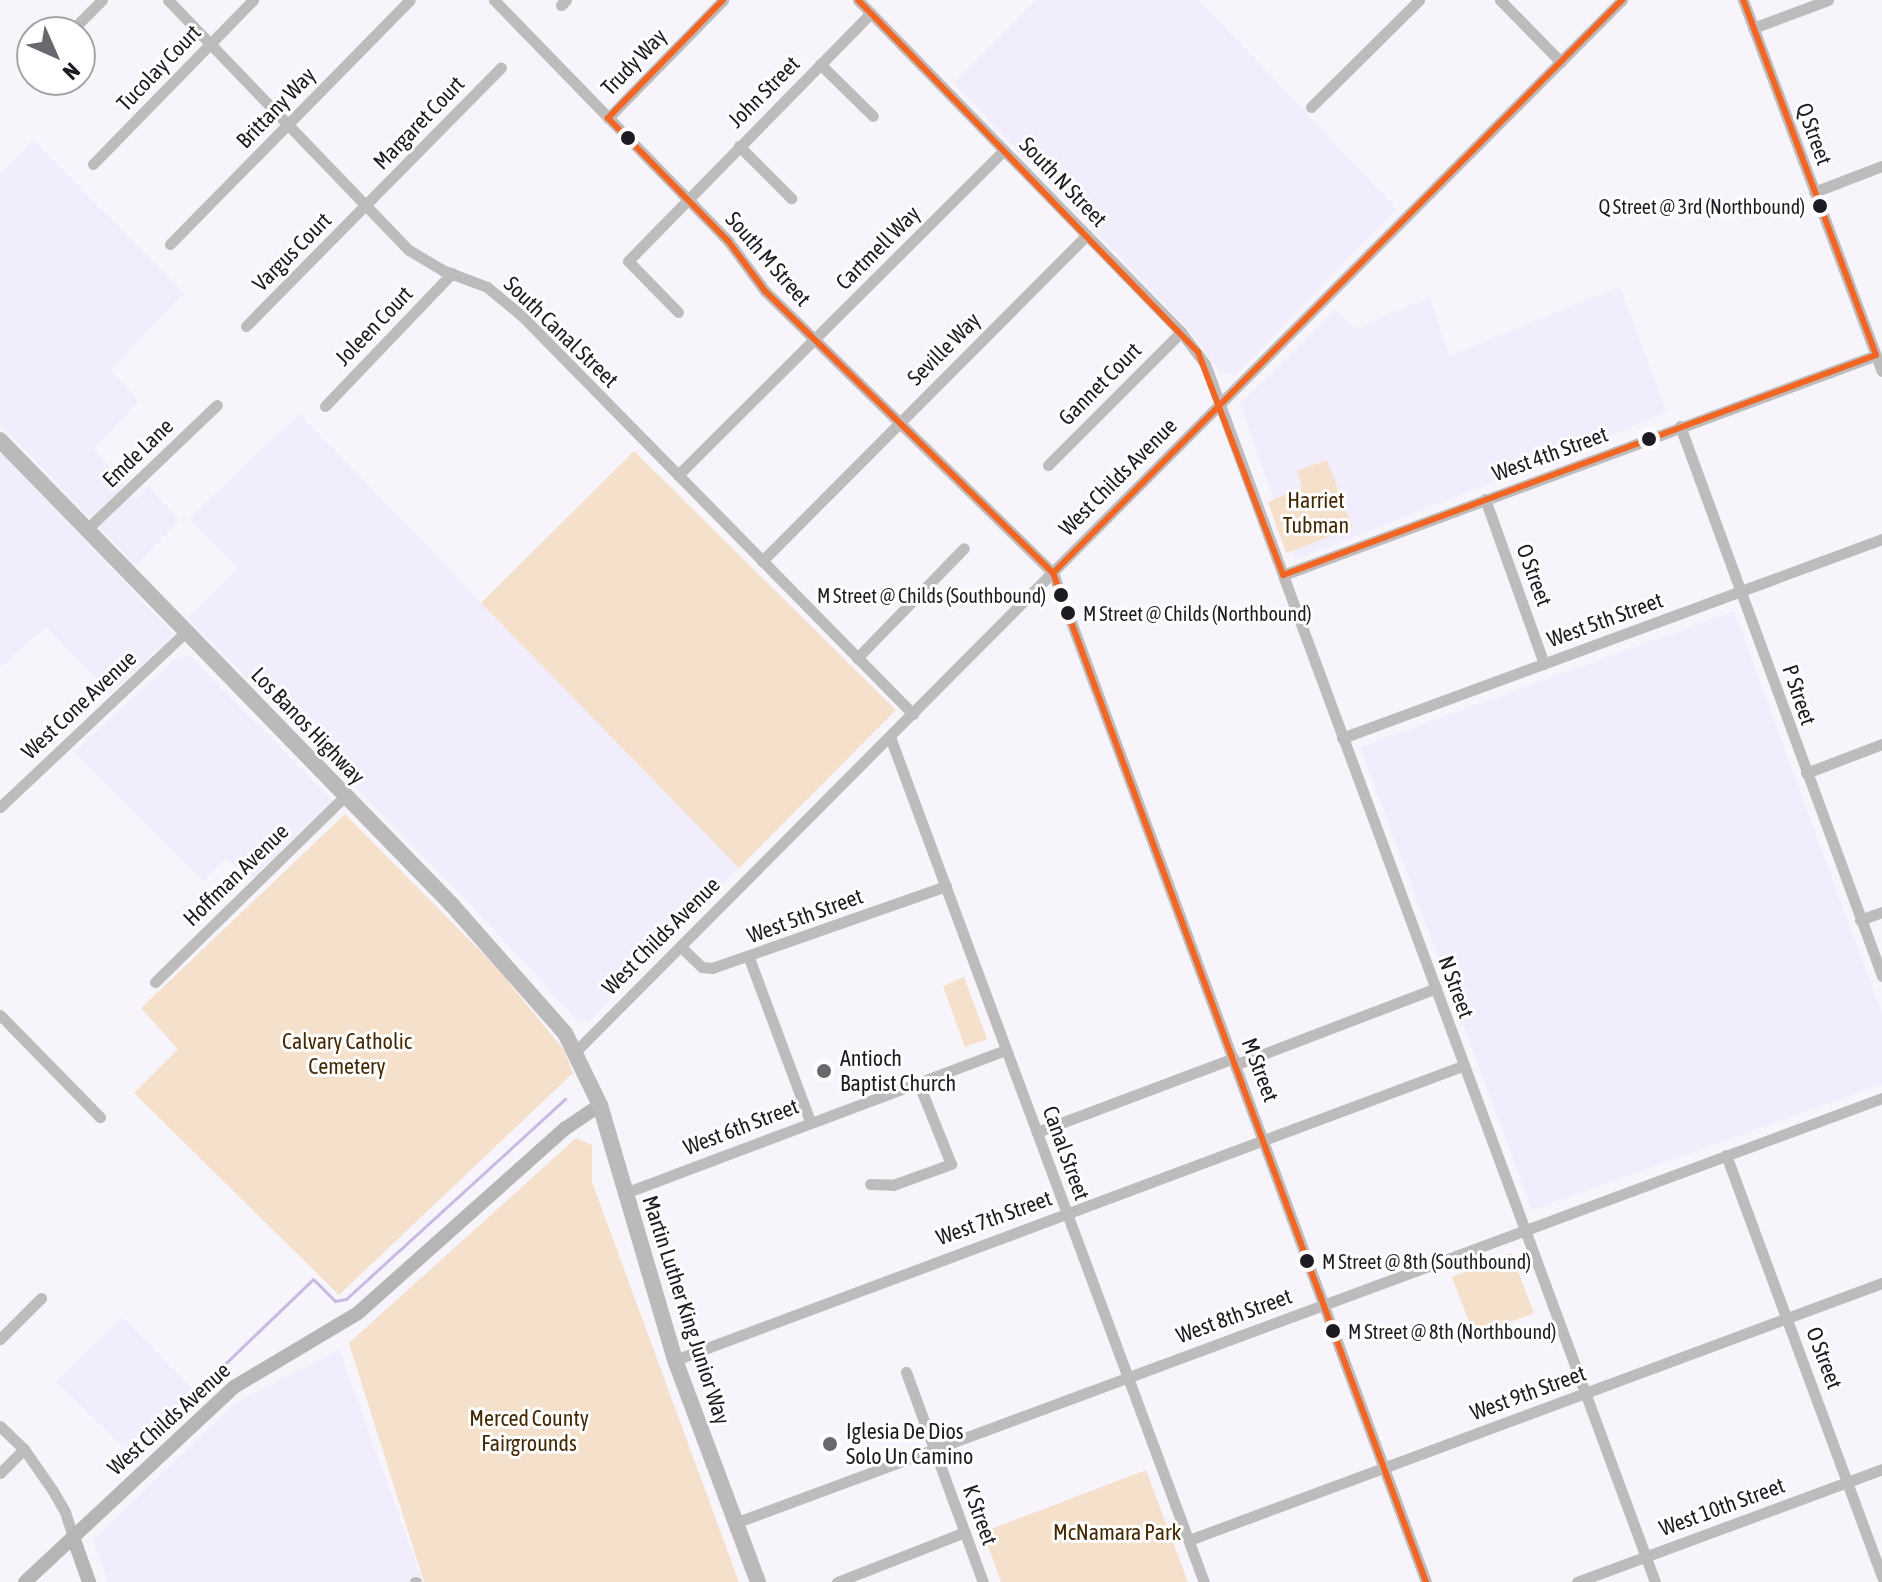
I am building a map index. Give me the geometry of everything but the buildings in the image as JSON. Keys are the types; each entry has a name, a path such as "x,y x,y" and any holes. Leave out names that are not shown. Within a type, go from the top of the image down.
{"highway":[{"name":"Los Banos Highway","path":"0,440 504,960 576,1051"},
{"name":"Martin Luther King Junior Way","path":"576,1051 600,1105 675,1360 758,1582"}],"main road":[{"name":"West Childs Avenue","path":"25,1582 234,1387 368,1305 566,1128 600,1105"},
{"path":"73,1537 89,1582"}],"street":[{"path":"86,16 102,0"},
{"name":"South Canal Street","path":"168,0 419,258 478,283 504,299 913,714"},
{"name":"Tucolay Court","path":"93,164 253,0"},
{"name":"Brittany Way","path":"170,244 410,0"},
{"name":"South M Street","path":"494,0 729,242 765,291 1053,573"},
{"name":"Trudy Way","path":"608,118 723,0"},
{"name":"South N Street","path":"858,0 1181,332 1205,364 1221,404"},
{"path":"1311,107 1419,0"},
{"path":"1500,0 1561,62"},
{"name":"West Childs Avenue","path":"576,1051 1622,0"},
{"name":"Q Street","path":"1743,0 1882,371"},
{"path":"1753,28 1828,0"},
{"name":"John Street","path":"678,312 628,261 871,13"},
{"path":"820,64 873,116"},
{"name":"Margaret Court","path":"366,206 501,67"},
{"path":"739,146 791,198"},
{"name":"Cartmell Way","path":"678,475 1004,150"},
{"path":"1814,192 1882,166"},
{"name":"Vargus Court","path":"246,326 366,206"},
{"name":"Seville Way","path":"762,561 1087,235"},
{"name":"Joleen Court","path":"325,406 452,273"},
{"name":"Gannet Court","path":"1048,465 1181,332"},
{"name":"West 4th Street","path":"1283,575 1876,355"},
{"name":"N Street","path":"1221,404 1462,1066 1655,1582"},
{"name":"Emde Lane","path":"86,530 217,405"},
{"name":"P Street","path":"1680,426 1882,976"},
{"name":"O Street","path":"1485,499 1544,664"},
{"name":"West 5th Street","path":"1342,738 1882,539"},
{"path":"857,658 964,548"},
{"name":"M Street","path":"1053,573 1426,1582"},
{"name":"West Cone Avenue","path":"0,807 186,632"},
{"name":"Canal Street","path":"890,737 1204,1582"},
{"path":"1806,773 1882,744"},
{"name":"Hoffman Avenue","path":"155,982 345,796"},
{"name":"West 5th Street","path":"681,947 702,967 712,968 749,958 946,886"},
{"path":"1860,920 1882,912"},
{"path":"749,958 810,1121"},
{"path":"1037,1132 1436,988"},
{"path":"0,1015 100,1117"},
{"name":"West 6th Street","path":"625,1193 810,1121 1006,1050"},
{"name":"West 7th Street","path":"675,1360 1462,1066"},
{"path":"870,1184 893,1185 951,1164 918,1082"},
{"name":"West 8th Street","path":"735,1523 1882,1098"},
{"name":"O Street","path":"1726,1155 1882,1577"},
{"name":"West 9th Street","path":"1189,1540 1882,1283"},
{"path":"0,1339 41,1298"},
{"name":"K Street","path":"906,1372 983,1582"},
{"path":"0,1426 24,1449 65,1512 73,1537"},
{"path":"0,1473 24,1449"},
{"name":"West 10th Street","path":"1577,1582 1882,1469"},
{"path":"837,1582 965,1532"}],"shaded area":[{"path":"1036,0 1199,0 1397,209 1235,375 1220,372 1190,331 954,83"},
{"path":"33,140 184,293 111,370 139,401 94,449 137,499 148,486 179,520 136,566 0,424 0,175"},
{"path":"1620,287 1667,413 1295,560 1240,404 1335,310 1355,329 1430,297 1449,356"},
{"path":"299,414 739,868 588,1022 578,1021 458,891 187,618 239,568 189,519"},
{"path":"0,452 174,634 110,694 46,627 0,668"},
{"path":"1734,611 1882,1014 1882,1084 1532,1210 1360,747"},
{"path":"190,656 333,801 251,879 226,858 203,881 74,752 177,657"},
{"path":"123,1317 201,1398 136,1459 56,1382"},
{"path":"339,1349 423,1582 108,1582 93,1540 235,1403"}],"green space":[{"path":"634,451 896,710 739,868 481,603"},
{"name":"Harriet Tubman","path":"1327,460 1353,528 1286,553 1268,502 1302,488 1297,471"},
{"name":"Calvary Catholic Cemetery","path":"345,814 497,968 564,1050 573,1073 339,1295 134,1093 178,1049 141,1008"},
{"path":"964,977 987,1039 965,1047 943,986"},
{"name":"Merced County Fairgrounds","path":"576,1138 592,1145 592,1182 739,1582 424,1582 349,1343"},
{"path":"1511,1253 1534,1313 1474,1335 1452,1277"},
{"name":"McNamara Park","path":"1146,1470 1188,1582 1001,1582 983,1532"}],"waterway":[{"path":"204,1384 313,1279 335,1301 346,1299 565,1099"}],"transit line":[{"path":"723,0 608,118 729,242 765,291 1053,573 1426,1582"},
{"path":"858,0 1198,352 1283,575 1876,355 1743,0"},
{"path":"1053,573 1622,0"}],"place":[{"name":"Q Street @ 3rd (Northbound)","path":"1820,206"},
{"name":"M Street @ Childs (Southbound)","path":"1061,595"},
{"name":"M Street @ Childs (Northbound)","path":"1068,613"},
{"name":"Antioch Baptist Church","path":"824,1071"},
{"name":"M Street @ 8th (Southbound)","path":"1307,1261"},
{"name":"M Street @ 8th (Northbound)","path":"1333,1331"},
{"name":"Iglesia De Dios Solo Un Camino","path":"830,1444"}]}
